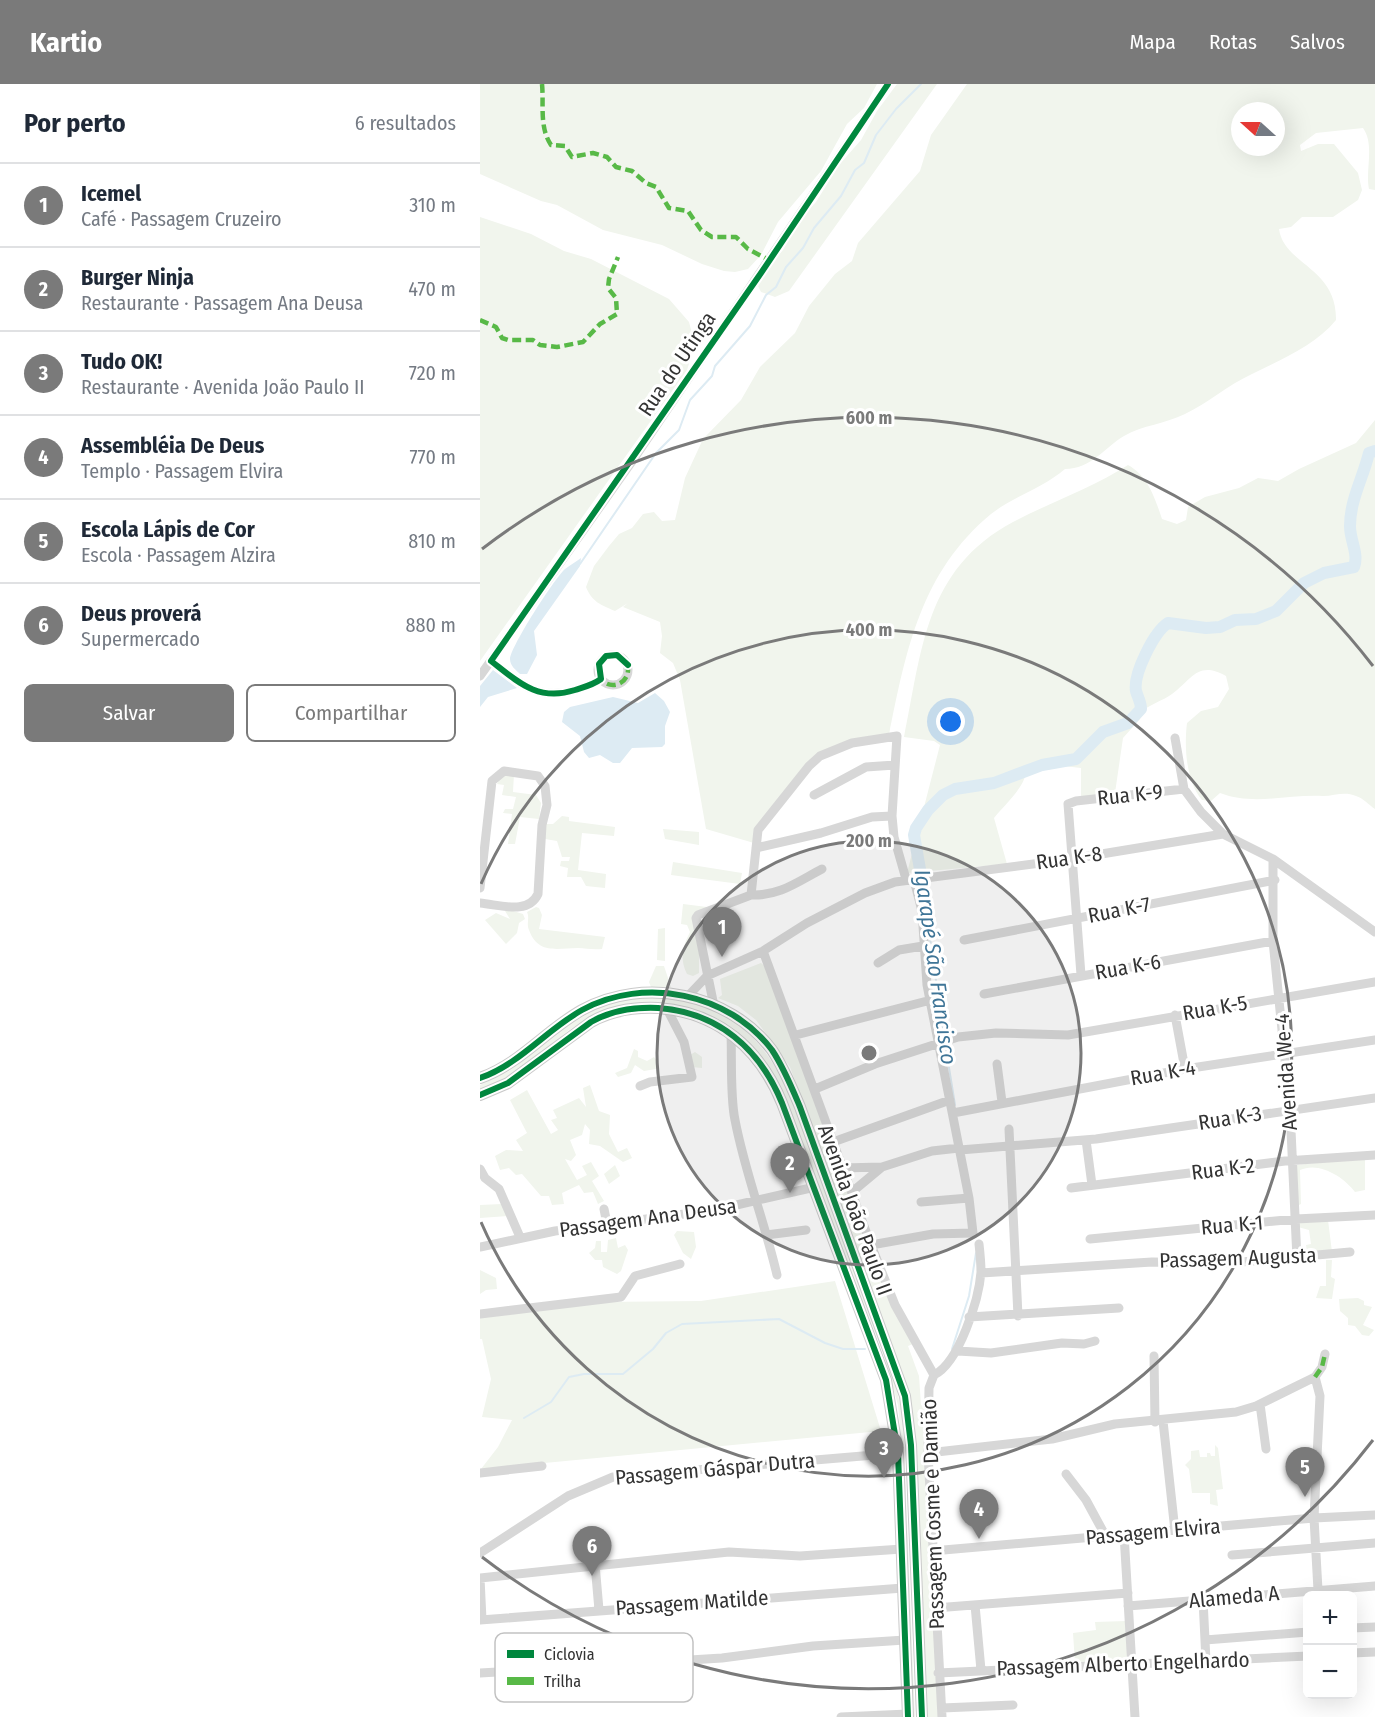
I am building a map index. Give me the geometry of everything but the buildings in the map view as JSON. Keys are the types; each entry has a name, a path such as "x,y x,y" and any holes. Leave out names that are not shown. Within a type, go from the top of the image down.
{"main road":[{"name":"Avenida João Paulo II","path":"480,1078 512,1062 563,1021 599,1002 638,993 688,996 714,1005 755,1032 784,1069 899,1375 908,1413 922,1717"},
{"name":"Avenida João Paulo II","path":"480,1095 508,1083 576,1030 603,1015 630,1009 667,1009 704,1017 731,1033 756,1056 774,1081 886,1380 898,1453 908,1715"}],"street":[{"name":"Rua do Utinga","path":"480,676 633,460 888,84"},
{"path":"491,661 522,686 545,694 567,693 600,679"},
{"path":"751,895 760,825 820,756 852,743 897,736 892,816 894,837 916,879 922,911 923,946 931,1000 943,1043 950,1100 955,1112 973,1233 933,1234 871,1245"},
{"path":"1175,738 1184,789 1201,812 1223,834 1287,868 1375,933"},
{"path":"814,795 866,767 895,765"},
{"path":"480,888 483,834 492,781 504,771 530,773 543,782 547,805 542,825 540,886 534,903 527,908 480,903"},
{"path":"480,788 491,789"},
{"name":"Rua K-9","path":"1071,859 1067,808 1070,802 1184,789"},
{"path":"756,848 821,833 872,817 892,816"},
{"name":"Rua K-8","path":"707,976 763,951 807,923 865,893 916,879 1071,859 1223,834"},
{"path":"1071,859 1081,975"},
{"name":"Avenida We-4","path":"1273,859 1274,941 1290,1109 1297,1259"},
{"path":"1273,882 1287,868"},
{"path":"714,1005 696,922 698,915 751,895 785,890 822,869"},
{"name":"Rua K-7","path":"964,940 1273,882"},
{"name":"Rua K-6","path":"984,994 1274,941"},
{"path":"878,963 899,950 923,946"},
{"name":"Passagem Cosme e Damião","path":"763,951 895,1305 934,1375 929,1388 927,1453 942,1712"},
{"path":"688,996 707,976"},
{"name":"Rua K-5","path":"815,1089 875,1064 943,1043 996,1033 1044,1036 1090,1031 1280,996 1375,982"},
{"path":"795,1035 931,1000"},
{"path":"640,1086 650,1082 692,1077 684,1042 667,1009"},
{"path":"1175,1016 1185,1069"},
{"path":"731,1033 734,1117 755,1202 777,1275"},
{"name":"Rua K-4","path":"955,1112 1185,1069 1375,1040"},
{"path":"998,1064 1002,1102"},
{"name":"Rua K-3","path":"882,1167 932,1151 1086,1140 1375,1098"},
{"path":"833,1142 950,1100"},
{"path":"1009,1129 1018,1316"},
{"path":"1086,1140 1092,1185"},
{"name":"Rua K-2","path":"1071,1188 1293,1160 1375,1155"},
{"path":"842,1168 882,1167"},
{"path":"852,1192 882,1167"},
{"path":"480,1169 484,1178 499,1189 520,1237"},
{"name":"Passagem Ana Deusa","path":"480,1247 520,1237 755,1202 815,1187"},
{"path":"921,1202 969,1198"},
{"path":"604,1209 607,1224"},
{"name":"Rua K-1","path":"1090,1239 1296,1219 1375,1215"},
{"path":"766,1235 806,1230"},
{"path":"934,1375 944,1370 958,1351 981,1273 980,1244"},
{"name":"Passagem Augusta","path":"981,1273 1126,1263 1230,1263 1297,1259 1350,1252"},
{"path":"480,1314 621,1297 635,1276 680,1264"},
{"path":"969,1317 1018,1316 1119,1308"},
{"path":"958,1351 991,1353 1095,1341"},
{"path":"927,1453 1041,1440 1114,1424 1236,1412 1260,1404 1315,1377 1325,1361 1325,1354"},
{"path":"1154,1356 1159,1421 1175,1531"},
{"path":"1315,1377 1320,1413 1314,1518 1318,1590"},
{"path":"1260,1404 1266,1449"},
{"name":"Passagem Gáspar Dutra","path":"480,1552 568,1496 613,1477 898,1453"},
{"path":"480,1473 542,1466"},
{"path":"1066,1474 1082,1494 1105,1535"},
{"name":"Passagem Elvira","path":"932,1551 1314,1518 1375,1515"},
{"path":"1124,1534 1135,1717"},
{"path":"1232,1555 1375,1543"},
{"path":"481,1620 480,1578 595,1564 729,1552 800,1556 902,1549"},
{"path":"595,1564 599,1610"},
{"name":"Alameda A","path":"1128,1606 1375,1586"},
{"name":"Passagem Matilde","path":"481,1620 903,1588"},
{"path":"935,1608 1128,1593"},
{"path":"1203,1599 1206,1661"},
{"path":"975,1605 981,1670"},
{"path":"1357,1628 1375,1626"},
{"path":"1205,1640 1303,1632"},
{"path":"693,1659 723,1658 813,1646 904,1640"},
{"path":"1357,1653 1375,1652"},
{"name":"Passagem Alberto Engelhardo","path":"939,1673 1303,1656"},
{"path":"480,1673 495,1672"},
{"path":"942,1712 1013,1705"},
{"path":"841,1717 908,1715"}],"shaded area":[{"path":"480,84 877,84 864,108 847,124 821,171 778,222 761,255 748,269 735,272 702,264 662,245 603,230 557,205 541,201 480,174"},
{"path":"897,84 937,84 789,291 775,297 761,292 758,286 767,266 783,250 797,222 816,202 839,165 861,140 877,111"},
{"path":"967,84 1375,84 1375,190 1369,189 1369,150 1367,135 1363,128 1316,133 1300,145 1301,151 1318,144 1334,144 1358,173 1362,190 1358,200 1333,217 1302,217 1291,227 1279,229 1290,251 1320,277 1328,288 1334,302 1336,320 1308,344 1243,378 1193,410 1124,436 1090,462 1065,469 991,514 967,537 948,561 932,587 910,643 889,735 827,752 789,786 754,843 706,829 680,680 673,663 660,653 662,636 660,622 623,607 628,603 615,611 605,607 594,600 586,587 594,566 609,546 619,534 632,528 643,514 654,512 662,521 675,520 685,478 703,439 741,400 760,367 795,333 809,306 835,274 852,261 858,243 920,171 931,135"},
{"path":"480,217 531,234 564,251 591,259 669,299 689,322 695,345 687,370 480,661"},
{"path":"1375,420 1375,809 1361,798 1347,794 1245,799 1220,793 1211,801 1202,800 1189,774 1187,723 1201,711 1218,707 1229,689 1226,676 1209,670 1196,673 1172,694 1142,711 1140,719 1123,738 1115,793 1081,798 1081,768 1046,764 1026,770 1019,789 994,818 1007,864 907,873 940,745 934,741 904,737 916,673 932,614 961,563 984,541 1013,522 1100,481 1128,465 1146,481 1162,519 1177,524 1186,520 1188,507 1205,497 1239,488 1258,478 1278,481 1356,443"},
{"path":"581,558 580,566 534,631 537,655 527,674 520,674 510,661 517,641 552,585 565,569"},
{"path":"493,670 517,688 488,697 480,707 480,686"},
{"path":"655,693 664,701 670,712 665,726 665,744 662,747 632,748 620,763 613,763 600,755 589,758 584,752 580,736 562,722 564,712 570,707 613,697 638,703"},
{"path":"502,774 514,774 513,792 536,795 541,803 539,819 520,817 515,844 508,844 512,814 503,813 505,809 513,809 516,797 502,795 504,785 497,784"},
{"path":"562,816 569,817 569,821 615,827 614,836 582,833 578,870 606,874 605,888 586,886 581,877 567,877 568,868 560,866 561,861 569,861 570,857 562,857 557,841 545,839 546,824 553,824"},
{"path":"663,829 699,832 699,845 665,839"},
{"path":"673,862 742,873 740,884 671,875"},
{"path":"683,904 707,907 692,918 699,952 699,973 693,976 687,974 683,963 684,947 690,932 687,925 681,924"},
{"path":"536,907 542,915 539,929 605,937 602,949 543,947 533,938 528,925 527,912"},
{"path":"510,910 523,914 525,919 519,923 517,933 506,944 485,920 496,913 510,919 505,911"},
{"path":"665,928 665,961 657,960 658,929"},
{"path":"761,963 768,969 913,1344 908,1346 919,1376 921,1405 925,1408 921,1425 926,1430 939,1717 926,1717 906,1383 790,1067 756,1020 738,1006 718,998 722,995 720,979"},
{"path":"656,966 664,966 671,987 651,987 649,982"},
{"path":"647,995 674,999 713,1010 748,1033 776,1068 804,1130 895,1383 903,1417 915,1717 912,1717 903,1460 898,1405 882,1350 765,1063 688,1008 594,1015 569,1030 519,1072 480,1092 480,1085 509,1071 563,1028 605,1004"},
{"path":"634,1049 638,1051 638,1057 647,1061 654,1057 658,1062 656,1069 644,1071 635,1065 631,1073 618,1077 615,1073 627,1068"},
{"path":"695,1052 702,1057 702,1068 692,1067 690,1055"},
{"path":"590,1085 599,1111 610,1115 609,1134 618,1152 627,1148 632,1158 623,1162 600,1146 589,1144 590,1130 585,1124 582,1135 570,1140 576,1155 571,1161 565,1159 577,1180 587,1175 582,1166 591,1162 599,1176 592,1181 604,1201 598,1204 593,1192 584,1193 579,1185 562,1193 564,1204 552,1205 549,1196 541,1196 522,1174 516,1175 509,1168 500,1170 495,1156 506,1150 523,1151 516,1140 527,1133 510,1100 527,1090 551,1134 558,1130 551,1120 557,1118 553,1110 579,1098 586,1107 583,1088"},
{"path":"1365,1158 1365,1190 1355,1192 1338,1176 1323,1169 1300,1170 1301,1204 1297,1206 1296,1165"},
{"path":"615,1165 620,1176 609,1184 604,1174"},
{"path":"502,1204 508,1216 480,1218 480,1205"},
{"path":"1328,1220 1332,1252 1307,1252 1306,1245 1311,1244 1309,1230 1298,1227 1298,1221"},
{"path":"677,1231 694,1232 696,1247 691,1259 683,1253 674,1235"},
{"path":"616,1238 618,1248 625,1245 628,1250 621,1271 617,1274 603,1267 602,1260 595,1260 589,1253 595,1248 596,1241 601,1241 601,1252 607,1252 608,1240"},
{"path":"1326,1260 1332,1260 1331,1277 1335,1279 1332,1299 1316,1298 1320,1286 1326,1286"},
{"path":"480,1270 496,1278 497,1289 486,1290 480,1294"},
{"path":"835,1281 881,1431 481,1469 498,1447 512,1420 482,1417 491,1379 482,1339 480,1339 480,1317 600,1302 701,1301"},
{"path":"1358,1298 1364,1301 1364,1305 1372,1307 1363,1325 1374,1330 1369,1336 1362,1335 1355,1326 1348,1325 1348,1318 1340,1311 1339,1299"},
{"path":"1215,1445 1218,1448 1223,1489 1216,1490 1218,1506 1210,1504 1210,1493 1192,1493 1189,1469 1185,1465 1191,1459 1191,1451 1199,1450 1200,1457 1207,1457 1207,1453 1215,1456"},
{"path":"1126,1621 1129,1662 1075,1663 1073,1633 1096,1630 1095,1622"}],"waterway":[{"path":"580,564 656,453 679,430 690,400 712,376 715,366 750,326 766,295 776,287 786,267 803,248 814,228 841,196 855,170 864,163 876,135 896,109 921,84"},
{"name":"Igarapé São Francisco","path":"921,875 914,835 928,810 943,795 955,789 994,783 1042,765 1076,759 1103,732 1128,723 1141,709 1136,691 1141,664 1151,644 1168,623 1206,628 1220,627 1235,620 1256,619 1276,611 1304,583 1324,573 1354,567 1355,557 1350,532 1352,507 1369,453 1375,451"},
{"name":"Igarapé São Francisco","path":"922,882 944,1037"},
{"name":"Igarapé São Francisco","path":"945,1043 955,1105"},
{"name":"Igarapé São Francisco","path":"952,1349 969,1296 976,1253"},
{"name":"Igarapé São Francisco","path":"524,1418 551,1402 569,1377 584,1374 623,1374 653,1349 666,1333 682,1324 779,1319 825,1343 843,1349 865,1349"}],"marked path":[{"path":"542,84 543,123 551,145 565,146 572,157 593,153 607,157 616,167 632,171 646,183 656,187 669,208 688,211 701,230 712,237 736,237 748,249 769,260"},
{"path":"480,320 496,327 502,338 508,340 533,340 540,345 557,347 583,342 600,324 617,314 616,298 608,288 609,279 618,257"},
{"path":"613,655 624,659 628,670 624,681 613,685 602,681 598,670 602,659 613,655"},
{"path":"1315,1377 1322,1367 1325,1354"}],"cycle path":[{"path":"628,665 617,655 606,656 599,664 601,679 598,681 575,690 550,693 529,688 491,661 761,273 888,84"},
{"path":"480,1078 508,1064 582,1010 606,1000 632,994 658,993 684,996 709,1003 733,1015 754,1031 772,1050 800,1107 905,1396 911,1445 922,1717"},
{"path":"480,1095 508,1083 591,1022 615,1012 640,1008 680,1011 700,1017 734,1037 762,1066 782,1103 886,1380 898,1453 908,1717"}],"place":[{"name":"Icemel","path":"722,957"},
{"name":"Burger Ninja","path":"790,1193"},
{"name":"Tudo OK!","path":"884,1478"},
{"name":"Escola Lápis de Cor","path":"1305,1497"},
{"name":"Assembléia De Deus","path":"979,1539"},
{"name":"Deus proverá","path":"592,1576"}]}
